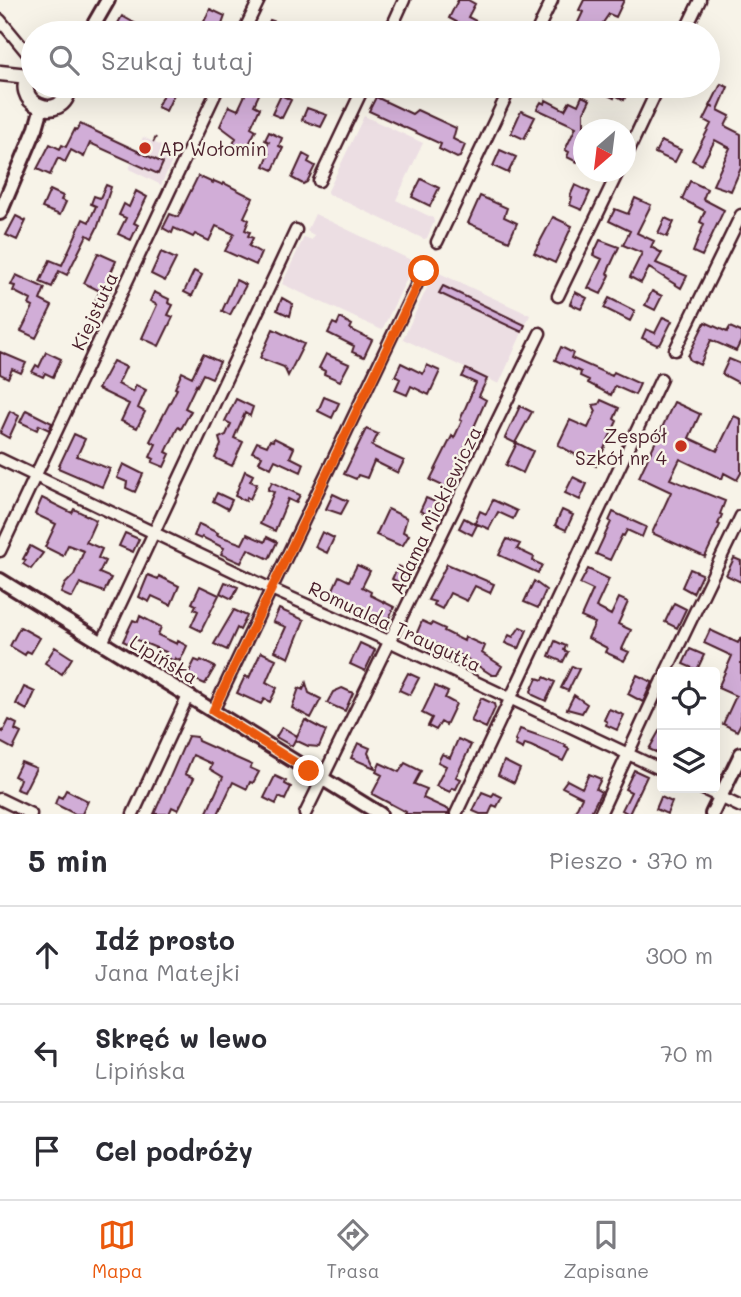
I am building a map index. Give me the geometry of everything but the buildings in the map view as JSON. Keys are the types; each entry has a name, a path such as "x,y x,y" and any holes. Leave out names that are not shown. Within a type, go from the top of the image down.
{"main road":[{"path":"0,73 21,73"},
{"path":"30,98 42,107 60,105 66,98"}],"street":[{"path":"96,21 108,0"},
{"path":"249,21 259,0"},
{"path":"394,21 404,0"},
{"path":"542,21 552,0"},
{"path":"690,21 700,0"},
{"path":"0,20 21,45"},
{"name":"Kiejstuta","path":"0,551 213,98"},
{"path":"319,181 358,98"},
{"path":"437,242 505,98"},
{"path":"636,133 653,98"},
{"path":"0,213 36,128 42,107"},
{"path":"558,296 613,182"},
{"path":"675,349 741,215"},
{"path":"102,643 296,230"},
{"path":"213,711 424,271"},
{"name":"Adama Mickiewicza","path":"305,814 540,333"},
{"path":"457,814 661,379"},
{"name":"Romualda Traugutta","path":"0,459 271,589 391,642 657,768"},
{"path":"668,667 741,516"},
{"name":"Lipińska","path":"0,580 380,814"},
{"path":"600,814 657,691"},
{"path":"133,814 188,696"},
{"path":"712,814 741,754"},
{"path":"712,793 741,807"},
{"path":"0,799 31,814"}],"path":[{"path":"148,153 156,137"}],"shaded area":[{"path":"364,116 423,143 396,200 433,218 434,222 427,238 424,239 327,193"},
{"path":"143,137 176,153 161,185 129,169"},
{"path":"315,214 415,262 382,330 282,284 304,237 312,240 314,235 307,231"},
{"path":"437,272 530,315 499,384 403,339 434,273"}],"place":[{"name":"AP Wołomin","path":"145,148"},
{"name":"Zespół Szkół nr 4","path":"681,446"}],"route":[{"path":"309,771 213,711 424,271"}]}
